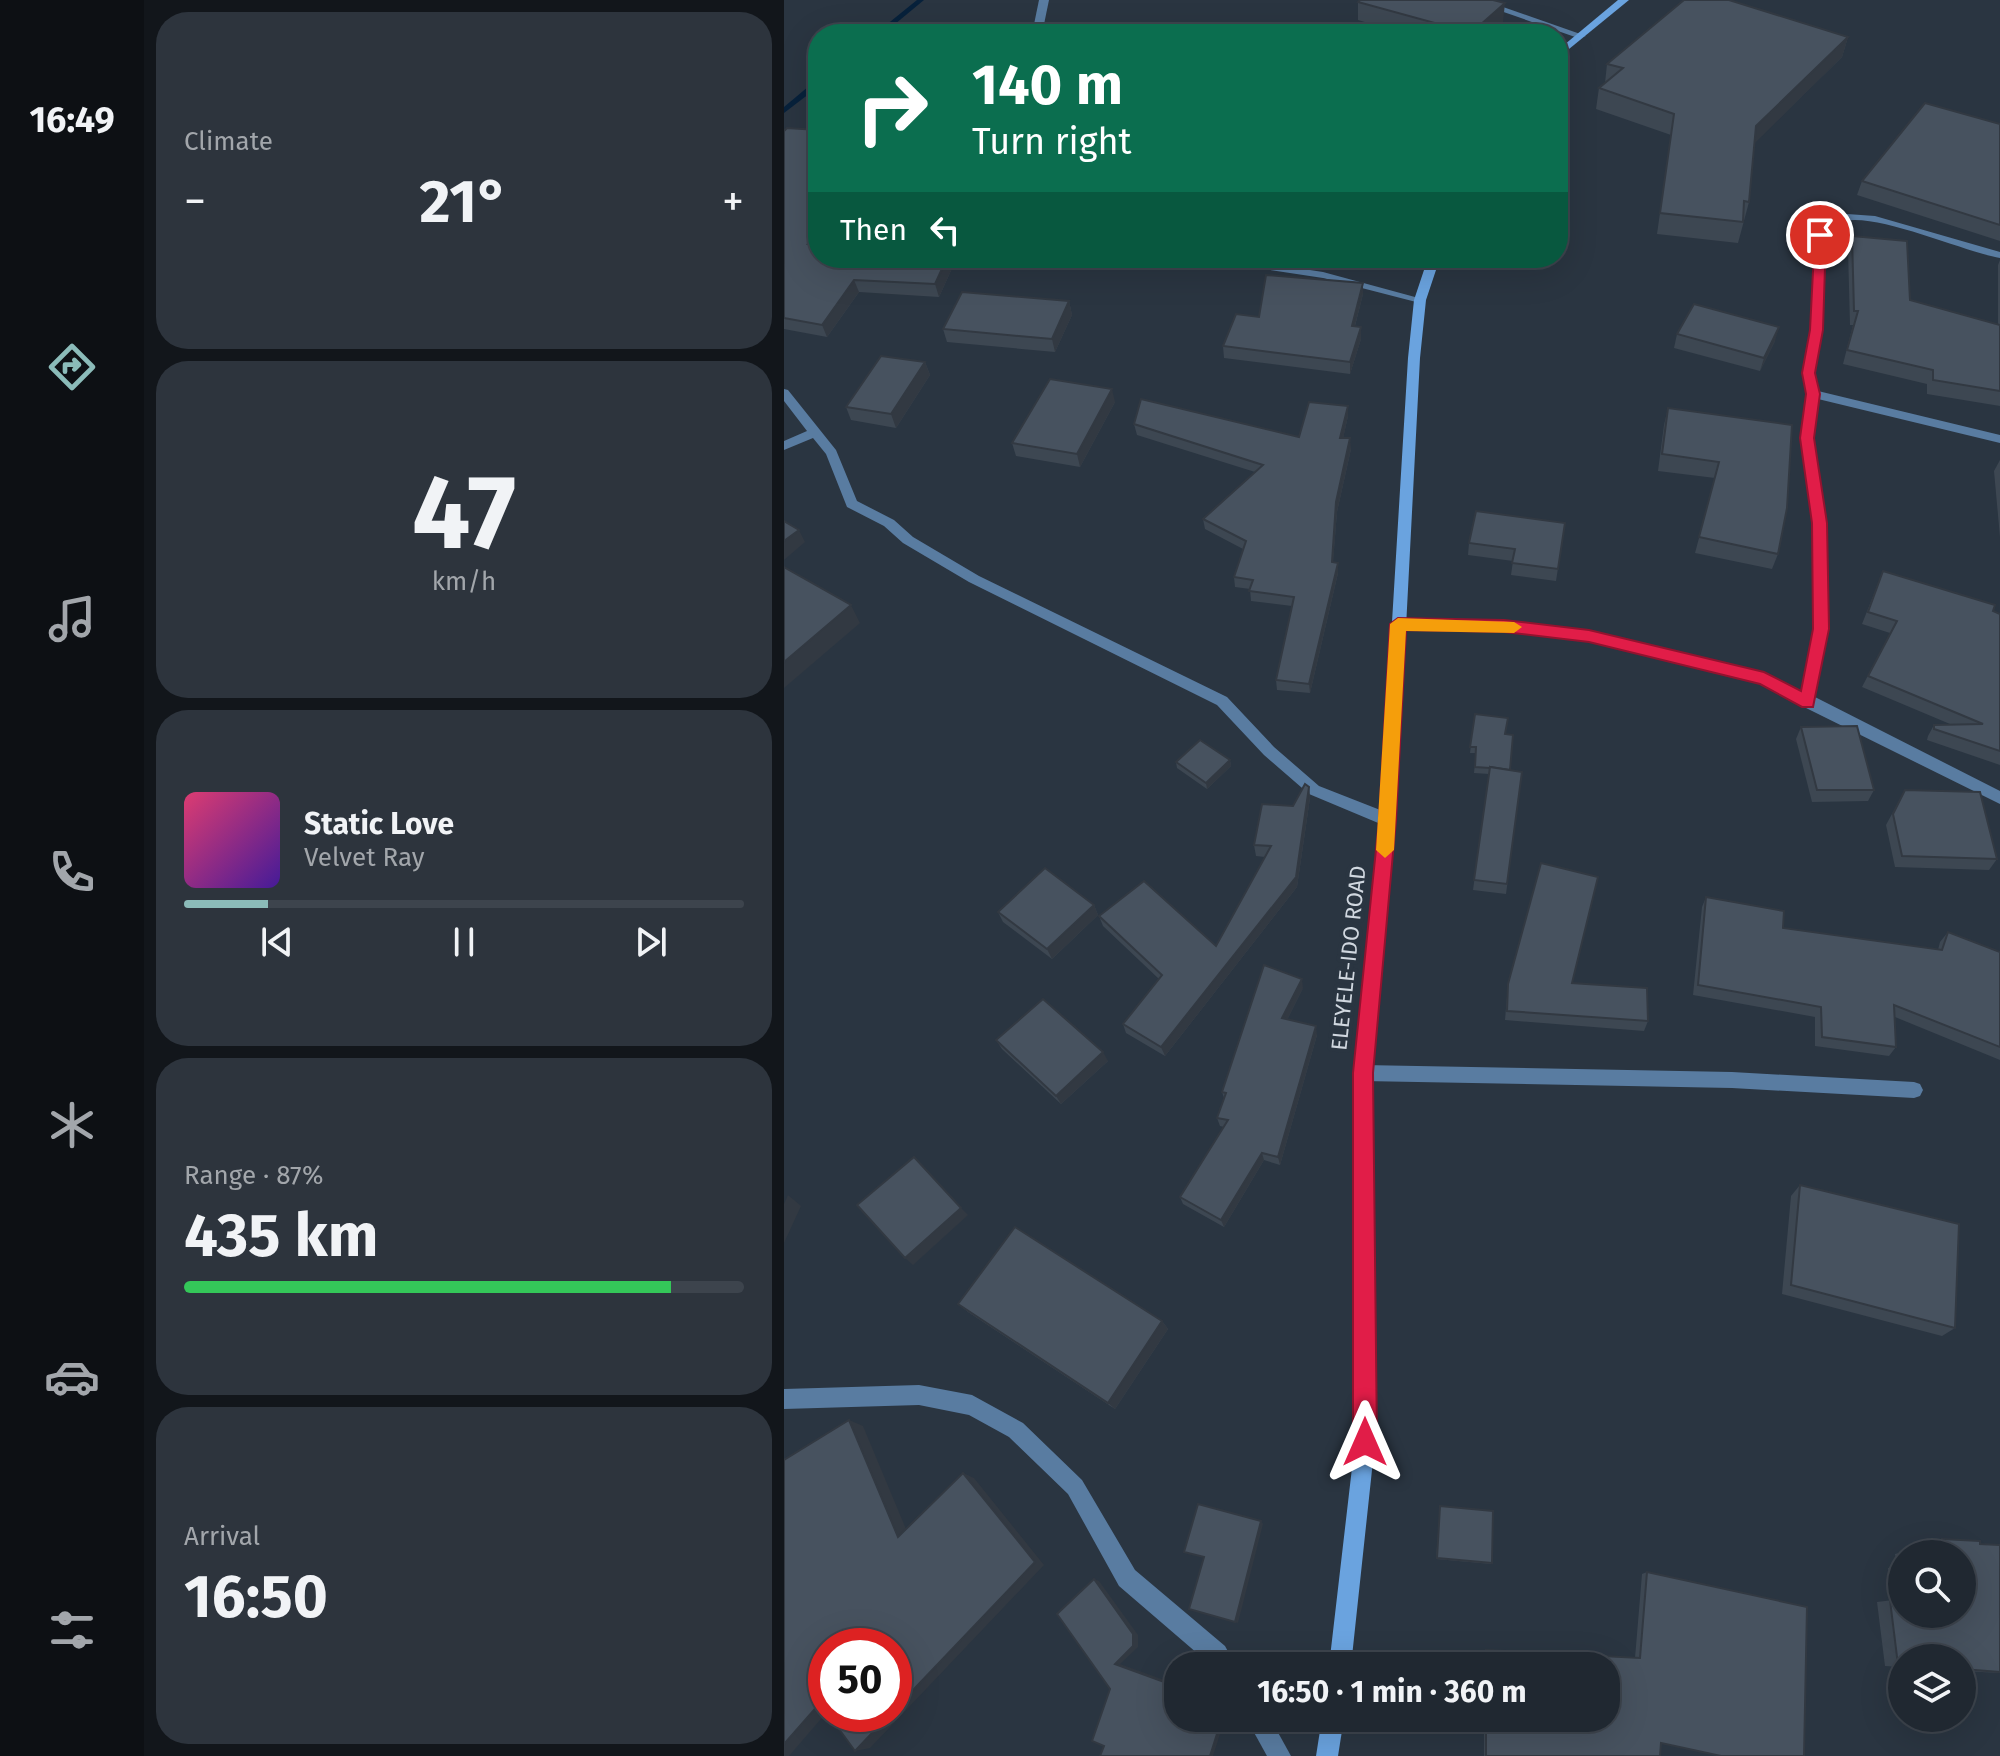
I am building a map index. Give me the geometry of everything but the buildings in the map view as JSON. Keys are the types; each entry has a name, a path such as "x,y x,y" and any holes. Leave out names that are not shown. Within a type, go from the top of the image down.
{"main road":[{"path":"1568,47 1624,0"},
{"name":"ELEYELE-IDO ROAD","path":"1342,1652 1365,1442 1363,1073 1388,820 1420,300 1431,268"},
{"path":"1327,1756 1331,1732"}],"street":[{"path":"1039,24 1044,0"},
{"path":"1474,0 1545,24"},
{"path":"1568,32 1581,36"},
{"path":"1807,702 1821,629 1819,523 1807,438 1813,394 1808,373 1817,330 1820,235 1831,222 1847,217 1871,218 1999,255"},
{"path":"1277,268 1323,275 1420,300"},
{"path":"784,393 832,453 852,504 986,585 1222,701 1269,751 1314,790 1388,820"},
{"path":"1813,394 2000,439"},
{"path":"784,446 815,432"},
{"path":"1398,624 1504,626 1589,636 1764,678 2000,798"},
{"path":"1363,1073 1732,1080 1914,1090"},
{"path":"784,1399 919,1395 972,1405 1016,1430 1075,1487 1127,1578 1215,1652"},
{"path":"1265,1732 1280,1756"}],"waterway":[{"path":"891,24 921,0"},
{"path":"784,111 808,91"}],"slow traffic":[{"path":"1385,850 1398,624 1514,627"}],"route":[{"path":"1365,1442 1363,1073 1388,820 1398,624 1504,626 1589,636 1764,678 1807,702 1821,629 1819,523 1807,438 1813,394 1808,373 1817,330 1820,235"}]}
